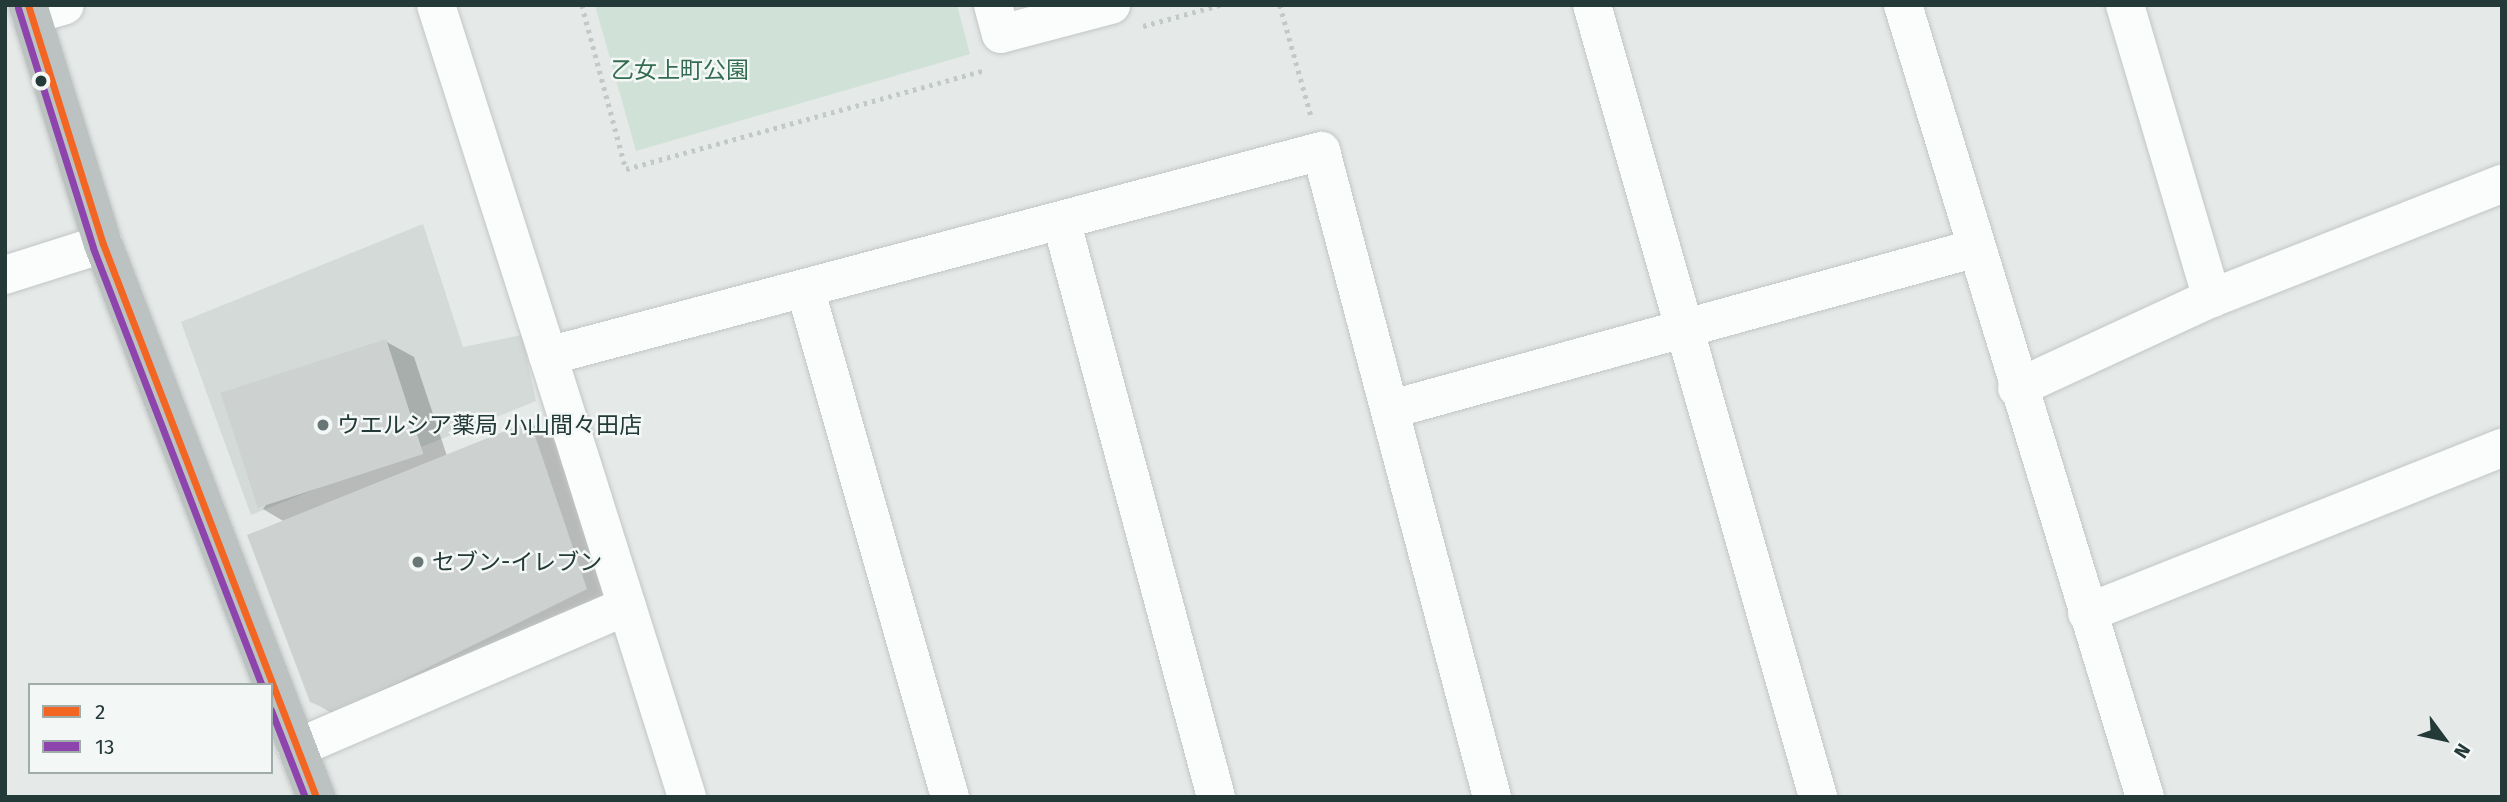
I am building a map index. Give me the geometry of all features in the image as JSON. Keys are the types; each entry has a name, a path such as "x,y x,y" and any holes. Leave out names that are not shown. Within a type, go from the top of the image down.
{"highway":[{"path":"41,8 103,244 272,683"},
{"path":"273,686 316,797"}],"street":[{"path":"436,5 687,797"},
{"path":"993,5 1001,34 1125,16"},
{"path":"1592,5 1815,796"},
{"path":"1903,5 1973,249 2145,797"},
{"path":"2124,5 2212,298"},
{"path":"548,356 1321,150 1392,409 1492,797"},
{"path":"2017,388 2212,298 2502,184"},
{"path":"1060,220 1216,797"},
{"path":"5,275 103,244"},
{"path":"1392,409 1973,249"},
{"path":"805,288 950,797"},
{"path":"2087,612 2502,448"},
{"path":"297,748 627,606"}],"path":[{"path":"582,5 626,169 991,68"},
{"path":"1125,16 1220,5"},
{"path":"1280,5 1321,150"}],"shaded area":[{"path":"423,224 463,347 522,335 536,401 251,515 181,322"}],"green space":[{"name":"乙女上町公園","path":"595,5 957,5 970,54 636,151"}],"building":[{"name":"ウエルシア薬局 小山間々田店","path":"386,339 423,454 258,508 221,393"},
{"name":"セブン-イレブン","path":"530,421 587,589 336,713 310,702 247,535"}],"transit line":[{"name":"2","path":"28,5 103,244 272,683"},
{"name":"13","path":"18,8 93,248 261,683"},
{"name":"2","path":"273,685 316,797"},
{"name":"13","path":"273,715 305,797"}],"place":[{"name":"ウエルシア薬局 小山間々田店","path":"323,425"},
{"name":"セブン-イレブン","path":"418,562"}]}
